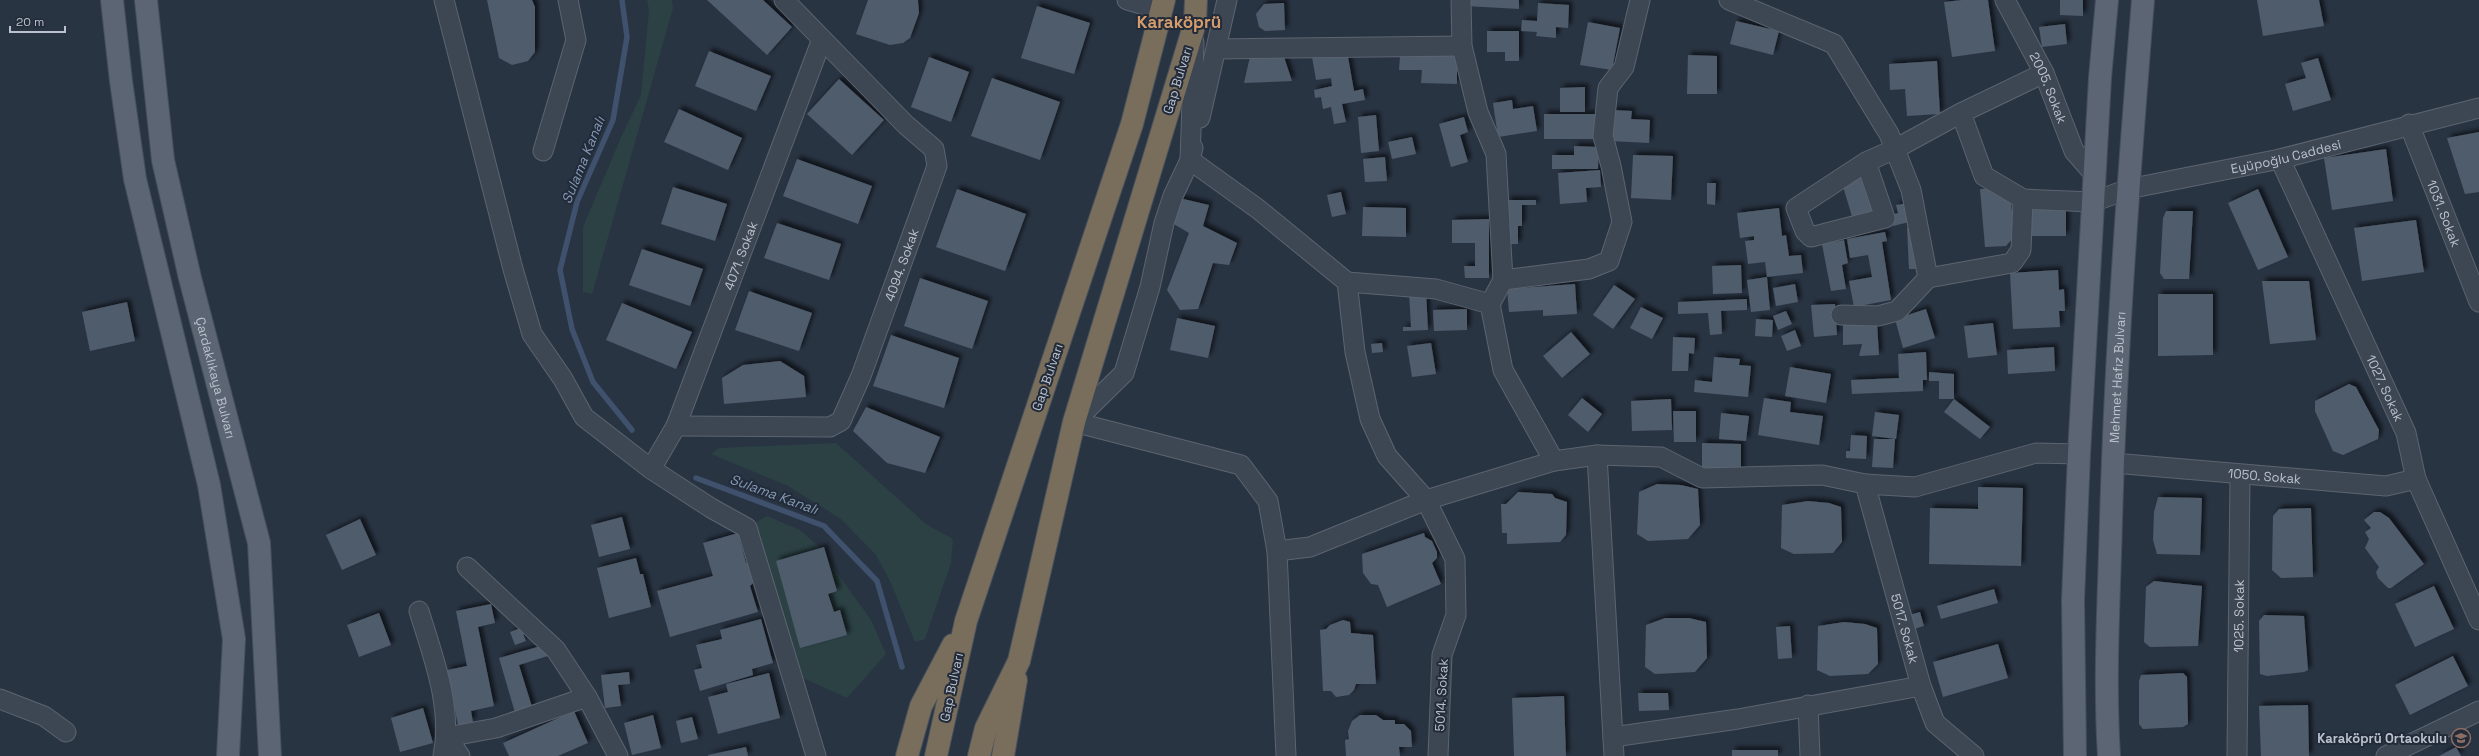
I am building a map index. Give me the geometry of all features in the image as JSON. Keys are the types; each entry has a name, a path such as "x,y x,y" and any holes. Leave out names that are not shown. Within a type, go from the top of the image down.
{"highway":[{"name":"Gap Bulvarı","path":"978,756 986,728 1018,661 1074,422 1195,23 1196,0"},
{"name":"Gap Bulvarı","path":"936,756 966,621 1132,124 1162,5"},
{"path":"907,756 921,706 966,621"},
{"path":"1003,756 1010,721 1018,661"}],"main road":[{"path":"112,0 121,81 135,179 209,486 234,638 228,756"},
{"name":"Çardaklıkaya Bulvarı","path":"146,0 164,160 190,278 259,543 270,756"},
{"path":"2075,756 2073,600 2079,454 2094,174 2107,0"},
{"name":"Mehmet Hafız Bulvarı","path":"2109,756 2106,711 2113,463 2128,189 2143,0"}],"street":[{"path":"444,0 513,269 532,334 563,379 584,417 651,469 711,508 747,528 816,756"},
{"path":"542,151 576,40 568,0"},
{"path":"1127,0 1162,5"},
{"path":"1074,422 1124,373 1150,287 1164,223 1173,196 1190,160 1227,0"},
{"path":"1461,0 1462,46 1478,112 1496,154 1503,280 1490,304 1503,370 1554,461"},
{"path":"1503,280 1589,269 1609,261 1622,222 1611,166 1603,136 1608,88 1624,66 1640,0"},
{"path":"1729,0 1834,44 1890,134 1911,190 1928,278"},
{"name":"2005. Sokak","path":"2005,0 2044,73 2074,152 2094,174"},
{"name":"4094. Sokak","path":"676,426 830,427 841,421 861,376 937,166 934,149 906,125 822,39 790,2"},
{"path":"1190,160 1195,23"},
{"name":"4071. Sokak","path":"651,469 676,426 822,39"},
{"path":"1216,49 1462,46"},
{"path":"1866,162 1885,218 1811,237 1805,231 1796,208 1866,162 1895,149 1961,112 2044,73"},
{"name":"Eyüpoğlu Caddesi","path":"2093,202 2128,189 2280,159 2409,124 2479,108"},
{"path":"1961,112 1984,176 2023,199 2093,202"},
{"name":"1031. Sokak","path":"2409,124 2479,302"},
{"name":"1027. Sokak","path":"2280,159 2406,433 2416,479 2479,620"},
{"path":"1190,160 1258,209 1347,282 1436,289 1490,304"},
{"path":"1841,315 1878,316 1897,311 1928,278 2012,263 2021,250 2023,199"},
{"name":"5014. Sokak","path":"1347,282 1355,352 1370,419 1386,456 1426,500 1455,559 1458,593 1456,615 1442,655 1438,756"},
{"path":"1074,422 1241,465 1268,500 1277,551 1286,756"},
{"path":"1277,551 1310,547 1426,500 1554,461 1596,455 1661,457 1702,478 1822,475 1865,484 1915,487 2036,453 2079,454"},
{"path":"1596,455 1614,756"},
{"name":"1050. Sokak","path":"2113,463 2240,475 2386,486 2416,479"},
{"name":"1025. Sokak","path":"2237,756 2240,475"},
{"name":"5017. Sokak","path":"1865,484 1921,686 1935,723 1974,756"},
{"path":"467,567 556,650 587,697 618,756"},
{"path":"419,611 440,680 447,737 443,756"},
{"path":"1613,737 1738,719 1808,705 1921,686"},
{"path":"447,737 496,728 587,697"},
{"path":"0,699 44,716 66,732"},
{"path":"1808,705 1810,756"},
{"path":"2386,756 2479,711"},
{"path":"447,737 460,756"}],"green space":[{"path":"647,0 672,0 673,8 592,294 583,292 583,227 619,142 641,95 649,10"},
{"path":"836,443 926,524 953,539 951,563 925,639 915,642 890,581 876,555 841,519 788,486 711,454 719,448"},
{"path":"767,516 800,530 818,546 871,620 886,654 847,698 794,674 792,659 796,655 753,524"}],"building":[{"path":"487,0 532,0 535,7 535,52 528,61 512,65 499,58"},
{"path":"707,0 763,0 792,27 767,55"},
{"path":"868,0 918,0 919,13 910,38 903,43 890,45 856,34"},
{"path":"1467,0 1519,0 1519,9 1466,6"},
{"path":"1988,0 1995,51 1952,57 1944,2"},
{"path":"2060,0 2083,0 2083,16 2060,15"},
{"path":"2257,0 2319,0 2324,26 2263,36"},
{"path":"1284,3 1285,30 1265,31 1259,27 1256,14 1264,4"},
{"path":"1538,3 1569,5 1568,28 1556,27 1556,38 1536,36 1537,32 1521,31 1522,20 1537,21"},
{"path":"1037,6 1090,23 1074,74 1021,58"},
{"path":"1736,21 1779,31 1773,55 1730,44"},
{"path":"1588,22 1620,28 1612,70 1580,65"},
{"path":"2065,24 2067,44 2042,47 2039,27"},
{"path":"1487,31 1519,31 1519,61 1505,61 1505,52 1487,52"},
{"path":"709,51 771,76 756,111 695,86"},
{"path":"1282,51 1292,81 1244,83 1251,52"},
{"path":"1347,51 1354,91 1363,89 1365,100 1342,104 1346,122 1334,124 1331,107 1323,109 1321,97 1315,98 1314,90 1332,86 1331,78 1316,80 1312,57"},
{"path":"1457,55 1457,84 1421,83 1422,70 1399,70 1400,56"},
{"path":"1688,55 1717,56 1717,94 1687,94"},
{"path":"929,57 969,72 951,122 911,107"},
{"path":"2318,58 2331,100 2293,111 2285,84 2306,78 2301,63"},
{"path":"1937,61 1940,114 1907,116 1905,89 1890,90 1889,64"},
{"path":"992,78 1060,102 1040,160 971,136"},
{"path":"839,79 884,120 852,155 807,114"},
{"path":"1585,87 1585,112 1560,112 1560,88"},
{"path":"1512,100 1513,109 1533,106 1537,131 1498,137 1493,103"},
{"path":"679,109 742,138 728,170 664,142"},
{"path":"1612,110 1632,111 1631,119 1650,120 1649,143 1610,141"},
{"path":"1544,114 1595,114 1595,139 1544,139"},
{"path":"1376,115 1379,151 1361,153 1358,117"},
{"path":"1464,117 1468,132 1460,135 1468,162 1451,167 1439,124"},
{"path":"2479,132 2479,192 2465,194 2447,138"},
{"path":"1412,137 1416,154 1392,159 1388,142"},
{"path":"1574,146 1599,147 1598,169 1552,169 1552,155 1574,155"},
{"path":"2386,149 2393,201 2332,210 2324,158"},
{"path":"1633,155 1673,156 1671,200 1631,198"},
{"path":"1385,157 1387,181 1365,182 1363,159"},
{"path":"797,159 872,186 858,224 783,196"},
{"path":"1600,170 1601,187 1586,188 1587,202 1560,204 1558,173"},
{"path":"1864,173 1881,215 1854,223 1841,180"},
{"path":"1707,183 1716,183 1715,205 1707,204"},
{"path":"673,187 727,204 715,241 661,224"},
{"path":"1992,188 2011,200 2014,237 2006,246 1985,247 1980,189"},
{"path":"957,189 1026,214 1005,271 936,247"},
{"path":"2258,189 2288,257 2258,270 2228,203"},
{"path":"1341,192 1346,214 1332,217 1327,195"},
{"path":"1179,198 1209,205 1203,226 1237,243 1229,265 1213,263 1198,309 1180,310 1167,290 1189,233 1172,223"},
{"path":"1507,200 1536,200 1536,205 1522,205 1522,226 1518,226 1518,244 1508,244"},
{"path":"1909,203 1913,221 1893,226 1891,215 1898,213 1896,205"},
{"path":"1363,207 1406,208 1406,237 1362,236"},
{"path":"1779,208 1782,236 1786,235 1789,256 1801,255 1803,273 1767,277 1765,262 1748,264 1745,241 1754,240 1754,236 1740,238 1737,213"},
{"path":"2024,209 2066,209 2066,236 2024,236"},
{"path":"2166,211 2193,211 2189,279 2164,279 2160,273 2163,218"},
{"path":"1489,219 1489,278 1465,278 1464,266 1475,266 1475,243 1452,243 1452,220"},
{"path":"2416,220 2424,272 2362,281 2354,228"},
{"path":"777,223 841,244 829,280 764,258"},
{"path":"1915,224 1918,269 1909,269 1907,228"},
{"path":"1885,232 1887,241 1882,242 1891,300 1854,307 1849,281 1872,277 1868,255 1850,258 1847,239"},
{"path":"1844,240 1848,263 1842,265 1846,289 1831,291 1822,244"},
{"path":"642,249 703,269 690,306 629,285"},
{"path":"1741,265 1742,293 1713,294 1712,266"},
{"path":"2058,270 2059,290 2064,289 2065,311 2059,311 2060,327 2013,329 2010,273"},
{"path":"1767,277 1770,310 1751,312 1747,280"},
{"path":"920,278 988,301 972,349 904,326"},
{"path":"2262,281 2309,281 2316,340 2270,344"},
{"path":"1575,284 1577,314 1543,316 1543,310 1509,312 1507,289"},
{"path":"1795,284 1798,302 1776,306 1773,288"},
{"path":"1614,285 1635,299 1613,329 1593,315"},
{"path":"749,291 812,313 799,351 735,330"},
{"path":"1426,291 1428,330 1403,331 1403,327 1411,327 1409,292"},
{"path":"2158,294 2213,294 2213,355 2158,356"},
{"path":"1747,299 1747,310 1721,311 1722,334 1710,335 1708,313 1678,314 1678,302"},
{"path":"127,302 135,341 90,351 82,312"},
{"path":"622,303 692,332 676,369 606,340"},
{"path":"1835,304 1837,335 1814,337 1811,305"},
{"path":"1641,307 1663,318 1652,339 1630,328"},
{"path":"1467,309 1467,330 1434,331 1433,310"},
{"path":"1926,309 1935,338 1903,348 1895,319"},
{"path":"1786,311 1792,324 1778,330 1773,316"},
{"path":"1177,318 1215,326 1208,358 1170,350"},
{"path":"1756,319 1773,320 1772,337 1755,336"},
{"path":"1877,322 1879,355 1859,356 1862,344 1843,345 1843,323"},
{"path":"1993,323 1997,355 1968,358 1964,326"},
{"path":"1795,330 1801,346 1787,351 1781,336"},
{"path":"1571,332 1590,354 1562,378 1543,356"},
{"path":"891,335 959,358 944,408 873,386"},
{"path":"1673,337 1695,338 1694,354 1689,353 1688,371 1672,371"},
{"path":"1382,343 1383,352 1372,353 1371,344"},
{"path":"1431,343 1436,374 1412,377 1407,346"},
{"path":"2054,347 2055,371 2008,374 2007,350"},
{"path":"1926,352 1927,380 1923,380 1923,391 1852,394 1851,380 1899,378 1898,354"},
{"path":"1714,357 1740,359 1739,365 1751,366 1748,397 1694,392 1695,380 1712,382"},
{"path":"780,361 804,376 806,397 724,404 722,378 743,365"},
{"path":"1790,367 1831,374 1826,403 1785,396"},
{"path":"1929,372 1954,374 1954,399 1939,399 1939,381 1929,381"},
{"path":"2349,384 2356,387 2379,430 2378,439 2343,455 2333,451 2315,411 2315,401"},
{"path":"1582,398 1602,414 1588,432 1568,415"},
{"path":"1764,398 1791,402 1790,412 1823,416 1819,445 1758,435"},
{"path":"1671,399 1672,430 1632,431 1631,401"},
{"path":"1954,399 1990,427 1980,439 1944,412"},
{"path":"866,407 940,437 925,473 887,463 853,431"},
{"path":"1673,411 1696,411 1696,442 1674,442"},
{"path":"1875,412 1899,415 1896,439 1872,436"},
{"path":"1721,413 1749,416 1746,441 1719,439"},
{"path":"1851,435 1867,436 1866,459 1846,458 1846,451 1850,451"},
{"path":"1874,439 1895,439 1893,468 1872,467"},
{"path":"1702,443 1741,444 1741,473 1702,472"},
{"path":"1657,484 1681,485 1698,489 1700,525 1688,539 1648,541 1637,534 1639,492"},
{"path":"1978,487 2023,488 2021,566 1929,564 1930,508 1978,509"},
{"path":"1518,492 1552,494 1555,498 1567,502 1566,535 1560,542 1507,544 1507,533 1502,533 1501,504 1506,504"},
{"path":"2158,497 2202,498 2200,555 2157,554 2153,540 2154,512"},
{"path":"1808,501 1829,503 1841,507 1842,542 1833,553 1794,554 1781,548 1782,505"},
{"path":"2311,508 2313,577 2281,578 2272,570 2273,516 2279,509"},
{"path":"2374,512 2380,512 2389,518 2424,564 2391,588 2388,588 2378,578 2376,572 2379,567 2365,548 2369,539 2365,532 2371,528 2364,520"},
{"path":"622,517 630,549 599,557 591,525"},
{"path":"360,519 376,555 342,570 326,535"},
{"path":"738,533 746,563 751,562 756,580 750,586 758,612 670,637 657,591 713,576 703,543"},
{"path":"1424,533 1425,537 1432,541 1437,552 1437,558 1432,563 1441,584 1387,607 1378,585 1371,584 1363,573 1362,554"},
{"path":"824,547 837,591 828,594 834,612 840,610 847,635 800,648 776,561"},
{"path":"636,558 640,574 643,574 651,607 609,618 597,568"},
{"path":"2154,581 2202,586 2198,646 2150,647 2144,642 2146,587"},
{"path":"2434,586 2454,629 2415,647 2395,604"},
{"path":"1994,589 1998,603 1941,619 1937,606"},
{"path":"491,604 495,623 478,627 494,706 471,711 473,722 458,725 447,670 467,666 456,611"},
{"path":"1920,612 1924,626 1914,629 1909,615"},
{"path":"379,613 391,645 359,657 347,625"},
{"path":"2264,615 2304,616 2308,670 2304,672 2267,676 2260,674 2259,621"},
{"path":"1665,618 1689,618 1706,622 1707,658 1695,672 1655,674 1645,667 1646,625"},
{"path":"761,619 773,663 752,669 753,675 700,691 694,670 702,668 696,645 722,639 720,630"},
{"path":"1343,620 1350,622 1351,633 1373,635 1376,684 1356,684 1354,690 1349,695 1336,697 1331,691 1323,691 1320,630 1326,629 1330,625"},
{"path":"1844,622 1865,624 1877,628 1878,664 1868,674 1830,676 1817,670 1818,626"},
{"path":"1790,626 1792,658 1778,659 1776,627"},
{"path":"521,628 526,641 515,645 510,632"},
{"path":"1998,644 2008,678 1943,697 1933,662"},
{"path":"544,645 548,656 519,665 533,710 516,716 499,658"},
{"path":"2453,656 2468,686 2410,715 2395,685"},
{"path":"629,672 630,684 618,685 621,706 605,708 601,675"},
{"path":"769,673 780,718 718,734 708,697 728,692 726,684"},
{"path":"2183,673 2187,677 2188,724 2183,727 2143,729 2139,724 2139,681 2141,675"},
{"path":"1638,693 1668,693 1669,710 1639,711"},
{"path":"1564,696 1566,756 1514,756 1512,698"},
{"path":"2308,705 2309,756 2261,756 2259,706"},
{"path":"423,708 433,743 400,752 391,718"},
{"path":"574,711 588,743 558,756 509,756 503,743"},
{"path":"653,715 661,748 632,755 624,723"},
{"path":"1360,715 1376,715 1383,720 1395,720 1395,724 1404,724 1411,731 1412,747 1399,747 1400,756 1346,756 1345,740 1349,739 1348,731 1352,721"},
{"path":"692,717 698,739 681,743 676,721"},
{"path":"746,747 748,756 708,756 708,755"},
{"path":"2456,747 2461,756 2439,756"},
{"path":"1732,750 1778,750 1778,756 1732,756"}],"waterway":[{"name":"Sulama Kanalı","path":"622,0 627,37 613,120 577,202 560,270 572,329 593,382 632,430"},
{"name":"Sulama Kanalı","path":"696,478 824,526 877,581 902,667"}],"place":[{"name":"Karaköprü Ortaokulu","path":"2461,738"}],"district":[{"name":"Karaköprü","path":"1179,22"}]}
